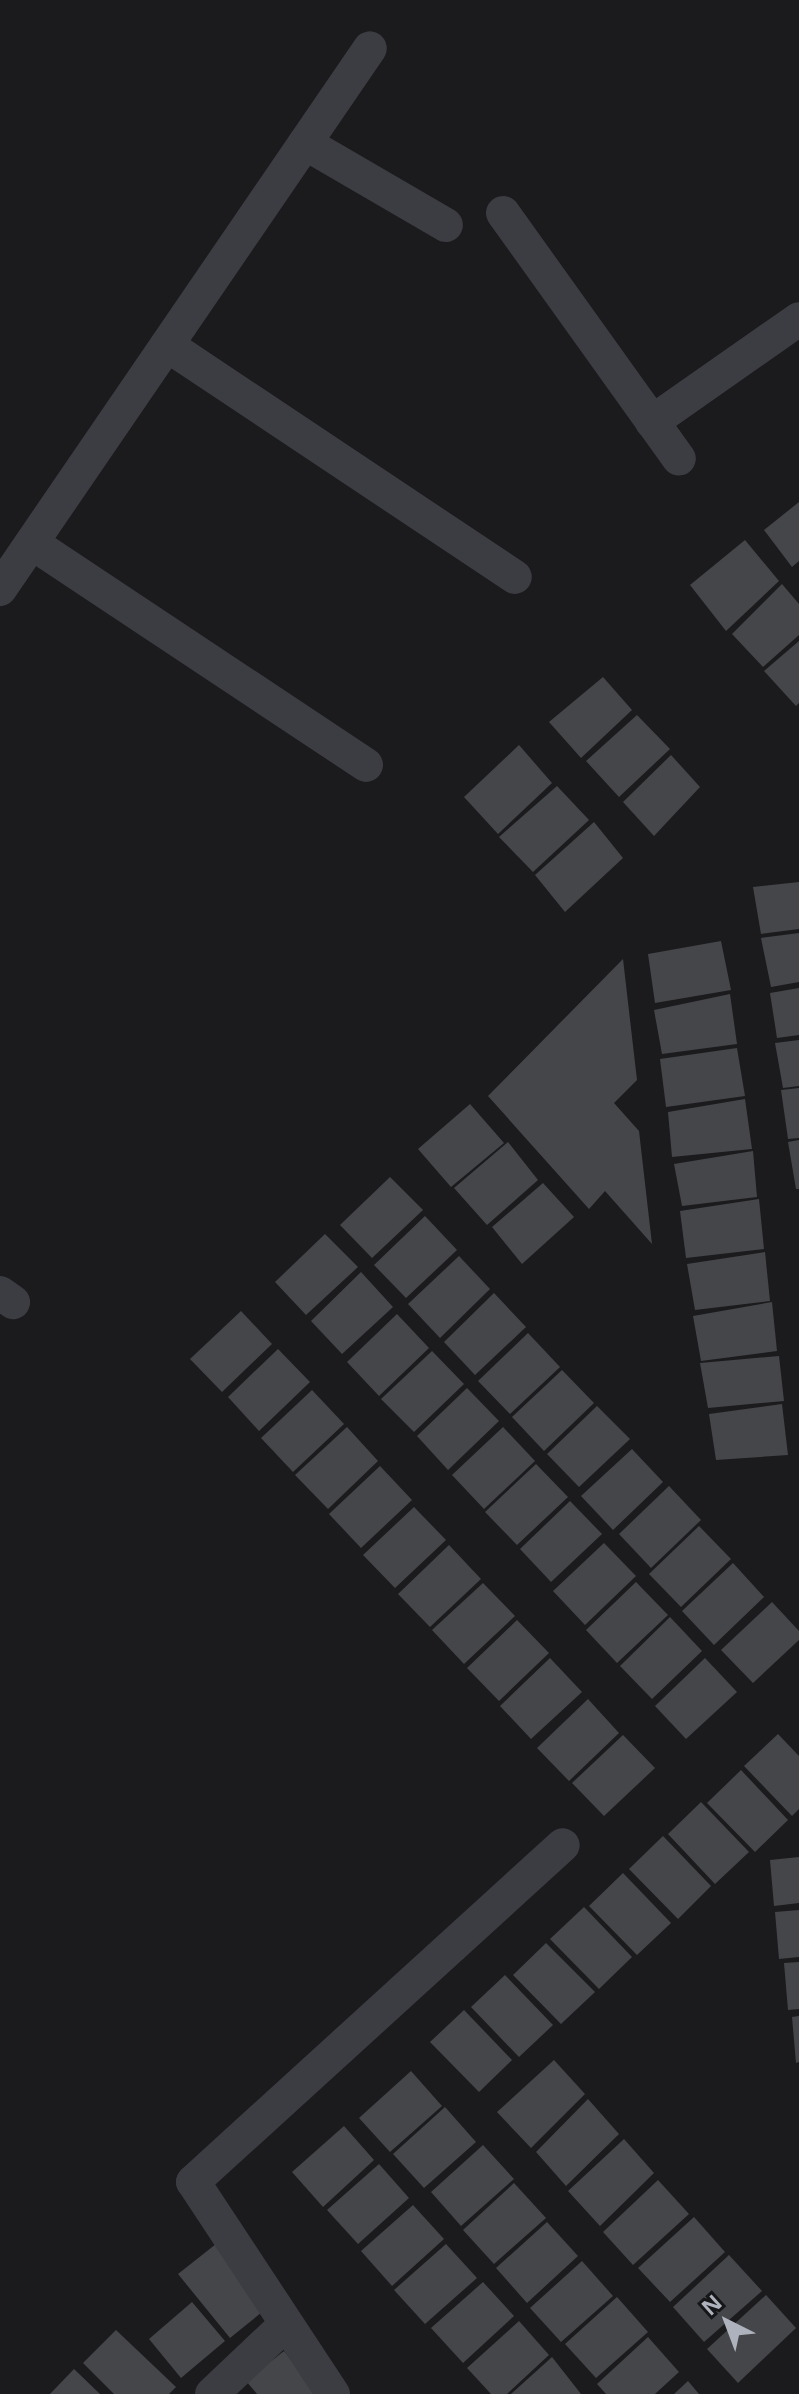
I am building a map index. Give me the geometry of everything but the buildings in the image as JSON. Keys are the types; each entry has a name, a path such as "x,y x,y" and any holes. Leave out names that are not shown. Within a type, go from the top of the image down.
{"street":[{"path":"0,589 370,48"},
{"path":"305,143 446,225"},
{"path":"503,213 679,459"},
{"path":"652,422 799,319"},
{"path":"167,345 515,577"},
{"path":"32,543 366,765"},
{"path":"333,2394 284,2326 193,2182 563,1845"},
{"path":"212,2394 284,2326"}]}
